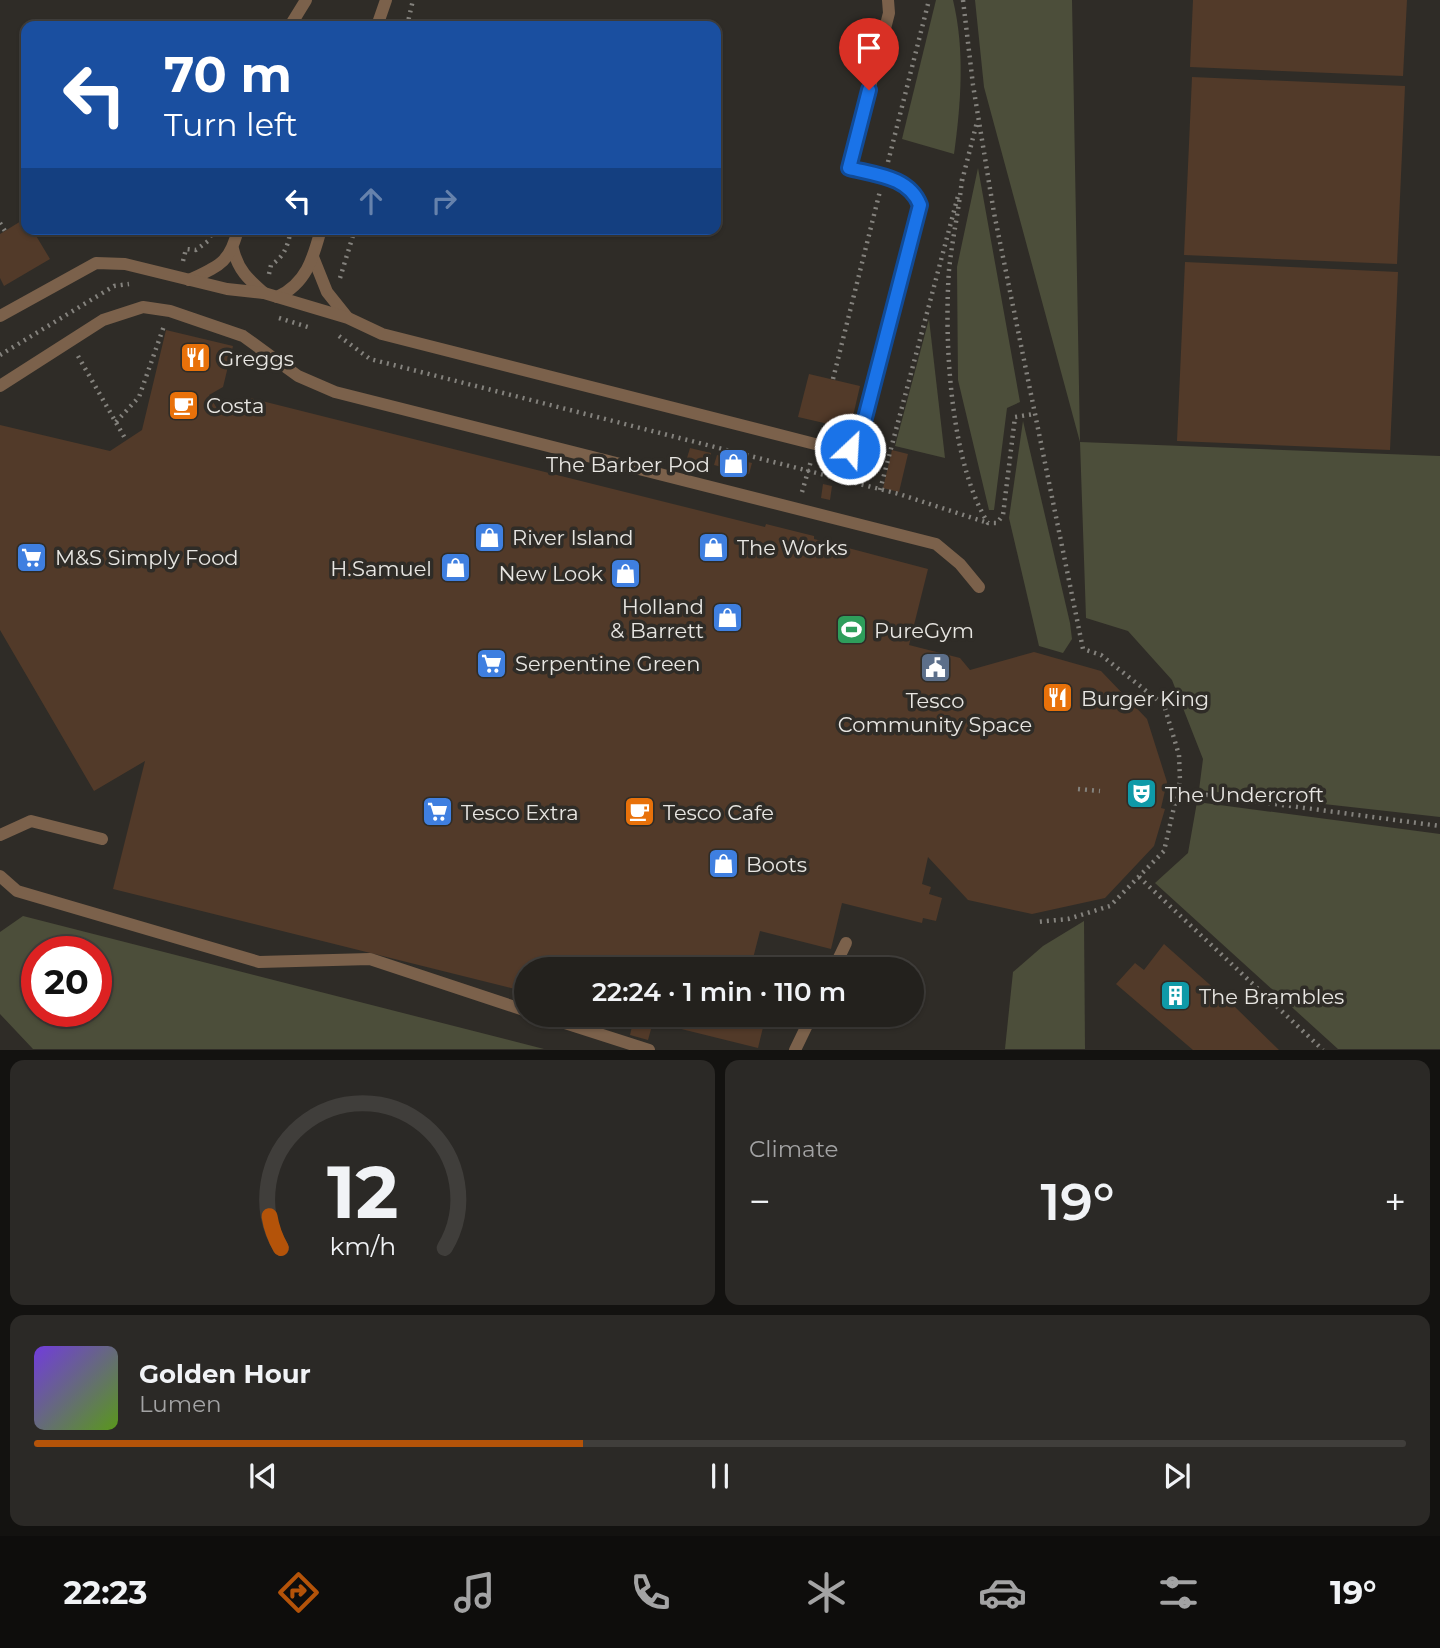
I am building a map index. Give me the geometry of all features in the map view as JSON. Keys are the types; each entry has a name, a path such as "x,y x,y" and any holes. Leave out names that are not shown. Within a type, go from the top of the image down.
{"lane":[{"path":"293,21 306,0"},
{"path":"379,21 386,0"},
{"path":"0,316 96,262 125,264 227,289 270,295 348,318 382,334 815,444 842,450 850,449 859,441 920,205 915,192 905,184 849,168 889,13 888,0"},
{"path":"189,280 222,264 233,249 236,235"},
{"path":"233,249 237,264 246,277 270,295 293,290 313,257 319,235"},
{"path":"313,257 327,292 348,318"},
{"path":"0,386 103,320 143,307 170,311 243,336 298,376 335,391 936,544 960,564 979,587"},
{"path":"0,835 31,821 102,839"},
{"path":"0,876 16,891 259,962 370,959 514,1007"},
{"path":"839,957 846,943"},
{"path":"578,1027 649,1049"},
{"path":"795,1049 806,1027"}],"path":[{"path":"408,21 413,0"},
{"path":"963,0 978,117 1034,414 1083,649 1101,655 1164,705 1179,755 1178,791 1164,851 1110,906 1068,919 1036,922"},
{"path":"880,490 978,117"},
{"path":"962,179 949,269 949,381 965,463 979,508 988,523"},
{"path":"0,223 5,231"},
{"path":"289,235 281,259 271,265 270,295 261,309 291,324 319,330"},
{"path":"0,355 114,286 141,282"},
{"path":"328,332 338,335 370,359 880,490 988,523 996,523 1003,514 1015,417 1034,414"},
{"path":"797,507 815,444"},
{"path":"1078,789 1100,792"},
{"path":"1178,791 1440,825"},
{"path":"1163,817 1171,820"},
{"path":"1139,877 1323,1049"}],"green space":[{"path":"936,0 953,0 957,19 960,96 954,154 902,139"},
{"path":"975,0 1072,0 1080,442 984,87"},
{"path":"978,168 1020,402 1007,408 994,510 989,510 958,380 957,267"},
{"path":"929,319 945,458 895,446"},
{"path":"1023,421 1070,623 1072,639 1063,653 1039,646 1009,518"},
{"path":"1080,442 1440,456 1440,817 1199,790 1203,759 1172,680 1128,631 1086,618"},
{"path":"1197,802 1440,834 1440,1049 1338,1049 1155,883 1188,853"},
{"path":"23,916 101,936 21,936 21,1027 112,1027 112,939 544,1049 33,1049 0,1014 0,932"},
{"path":"1084,921 1085,1049 1005,1049 1013,972 1043,946"}],"building":[{"path":"1193,0 1407,0 1403,76 1190,67"},
{"path":"1192,77 1405,86 1397,264 1184,255"},
{"path":"21,221 21,235 36,235 50,259 4,286 0,278 0,234"},
{"path":"1185,262 1398,272 1390,450 1177,441"},
{"name":"Serpentine Green","path":"166,330 233,346 223,387 209,395 219,412 246,397 765,527 766,524 814,536 814,539 928,569 909,645 960,658 970,670 1034,652 1101,671 1147,719 1167,782 1161,808 1165,809 1154,846 1105,898 1032,914 968,900 928,857 922,884 931,887 929,894 942,898 936,921 923,918 922,923 842,903 831,949 760,931 753,957 514,957 514,989 113,889 145,761 94,791 0,630 0,425 110,451 142,430"},
{"path":"809,374 860,386 850,429 798,417"},
{"path":"690,448 711,453 709,463 687,458"},
{"path":"892,450 908,454 899,492 883,488"},
{"name":"The Barber Pod","path":"717,455 752,463 749,474 714,465"},
{"path":"823,484 832,486 830,500 821,498"},
{"name":"The Brambles","path":"1164,944 1279,1050 1193,1050 1116,984 1135,963 1144,970"},
{"path":"632,1027 652,1027 648,1040 630,1035"},
{"path":"673,1027 763,1027 758,1048"}],"place":[{"name":"Greggs","path":"195,358"},
{"name":"Costa","path":"183,405"},
{"name":"The Barber Pod","path":"733,464"},
{"name":"River Island","path":"489,537"},
{"name":"The Works","path":"714,547"},
{"name":"M&S Simply Food","path":"32,557"},
{"name":"H.Samuel","path":"455,568"},
{"name":"New Look","path":"626,573"},
{"name":"Holland & Barrett","path":"727,618"},
{"name":"PureGym","path":"851,630"},
{"name":"Serpentine Green","path":"492,663"},
{"name":"Tesco Community Space","path":"935,668"},
{"name":"Burger King","path":"1058,698"},
{"name":"The Undercroft","path":"1142,794"},
{"name":"Tesco Extra","path":"438,812"},
{"name":"Tesco Cafe","path":"640,812"},
{"name":"Boots","path":"723,864"},
{"name":"The Brambles","path":"1176,996"}],"route":[{"path":"850,449 859,441 920,205 915,192 905,184 849,168 869,90"}]}
